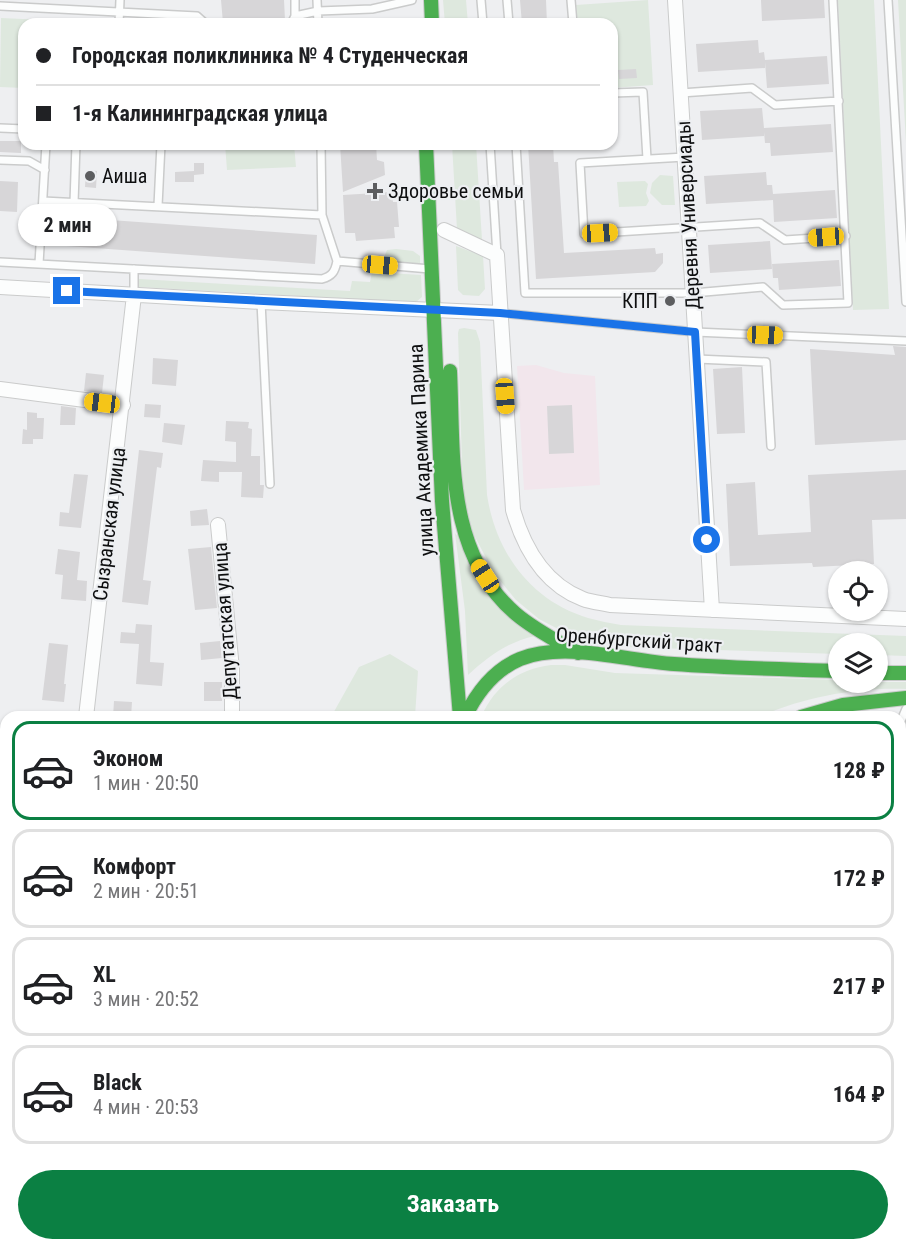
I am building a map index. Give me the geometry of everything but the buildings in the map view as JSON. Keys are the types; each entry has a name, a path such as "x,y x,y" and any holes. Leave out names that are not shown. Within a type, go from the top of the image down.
{"main road":[{"path":"418,0 419,18"},
{"path":"431,0 432,18"},
{"name":"улица Академика Парина","path":"427,150 439,270 442,501 461,711"},
{"path":"439,150 442,187"},
{"path":"444,224 445,250"},
{"name":"улица Академика Парина","path":"440,311 456,500 464,535 477,563 494,589 515,613 542,633 580,653"},
{"name":"Оренбургский тракт","path":"466,711 483,686 500,669 535,654 580,653 657,663 828,671"},
{"path":"888,673 906,674"},
{"path":"822,711 843,705 906,699"}],"street":[{"name":"Деревня Универсиады","path":"675,0 712,610"},
{"path":"444,224 496,255 513,510 528,551 557,585 583,599 610,605 906,619"},
{"path":"0,287 500,313"},
{"name":"Сызранская улица","path":"87,711 134,295"},
{"path":"0,389 123,405"},
{"name":"Депутатская улица","path":"218,525 232,669 232,711"}],"lane":[{"path":"120,0 120,18"},
{"path":"295,0 296,16 318,11 372,9 412,0"},
{"path":"317,0 318,18"},
{"path":"481,0 482,18"},
{"path":"507,0 508,18"},
{"path":"571,0 572,18"},
{"path":"516,150 525,293 693,293 762,287 783,305 848,303 833,0"},
{"path":"888,0 906,302"},
{"path":"0,6 197,16 199,18"},
{"path":"681,93 752,87 775,105 839,101"},
{"path":"618,93 643,92 646,159"},
{"path":"0,128 18,129"},
{"path":"39,264 46,150"},
{"path":"74,203 76,150"},
{"path":"158,206 162,150"},
{"path":"0,262 322,279 330,277 338,261 322,215 321,150"},
{"path":"490,150 496,255"},
{"path":"684,157 580,163 584,234 689,229 760,222 784,240 846,236"},
{"path":"0,160 29,161 45,170"},
{"path":"43,201 322,215"},
{"path":"338,261 439,270"},
{"path":"134,269 134,295"},
{"path":"261,302 270,484"},
{"path":"500,313 695,332 906,341"},
{"path":"697,359 766,362 771,446"}],"shaded area":[{"path":"443,0 466,0 468,18 444,18"},
{"path":"648,0 653,85 618,88 618,18 577,18 576,5"},
{"path":"838,0 874,0 889,309 853,310"},
{"path":"898,0 906,0 906,143"},
{"path":"1,18 18,19 18,88 0,87"},
{"path":"225,150 295,150 296,167 227,170"},
{"path":"452,150 476,150 482,240 457,229"},
{"path":"660,175 673,176 675,205 662,205 650,193 652,183"},
{"path":"645,181 648,184 646,193 649,201 646,206 619,207 617,182"},
{"path":"456,246 483,256 485,289 479,296 463,295 458,290"},
{"path":"387,250 413,251 420,256 420,265 387,263 385,255"},
{"path":"372,272 421,275 422,297 416,302 408,302 139,287 139,279 350,291 352,281 370,282"},
{"path":"459,329 476,330 480,342 487,495 492,516 508,555 533,587 549,600 568,610 588,618 621,625 828,633 828,654 625,647 564,632 539,619 516,600 494,573 473,533 463,496"},
{"path":"536,365 564,373 595,376 600,485 524,490 517,366"},
{"path":"455,533 535,636 499,651 468,675 465,611"},
{"path":"888,635 906,636 906,656 888,655"},
{"path":"390,654 418,671 415,711 334,711 359,667"},
{"path":"551,665 565,665 615,673 828,680 828,693 844,693 812,699 774,711 484,711 500,688 528,671"},
{"path":"888,682 906,682 906,689 888,689"}],"traffic: fast":[{"path":"431,0 432,18"},
{"path":"426,150 442,501 460,711"},
{"path":"450,371 454,469 458,502 465,533 476,562 493,590 516,614 538,630 578,653"},
{"path":"468,711 487,683 502,669 520,659 538,654 576,652 674,664 828,671"},
{"path":"888,673 906,673"},
{"path":"822,711 843,705 906,698"}],"place":[{"name":"Аиша","path":"90,176"},
{"name":"Здоровье семьи","path":"375,191"},
{"name":"КПП","path":"670,301"}],"route":[{"path":"67,291 500,313 695,332 707,540"}]}
